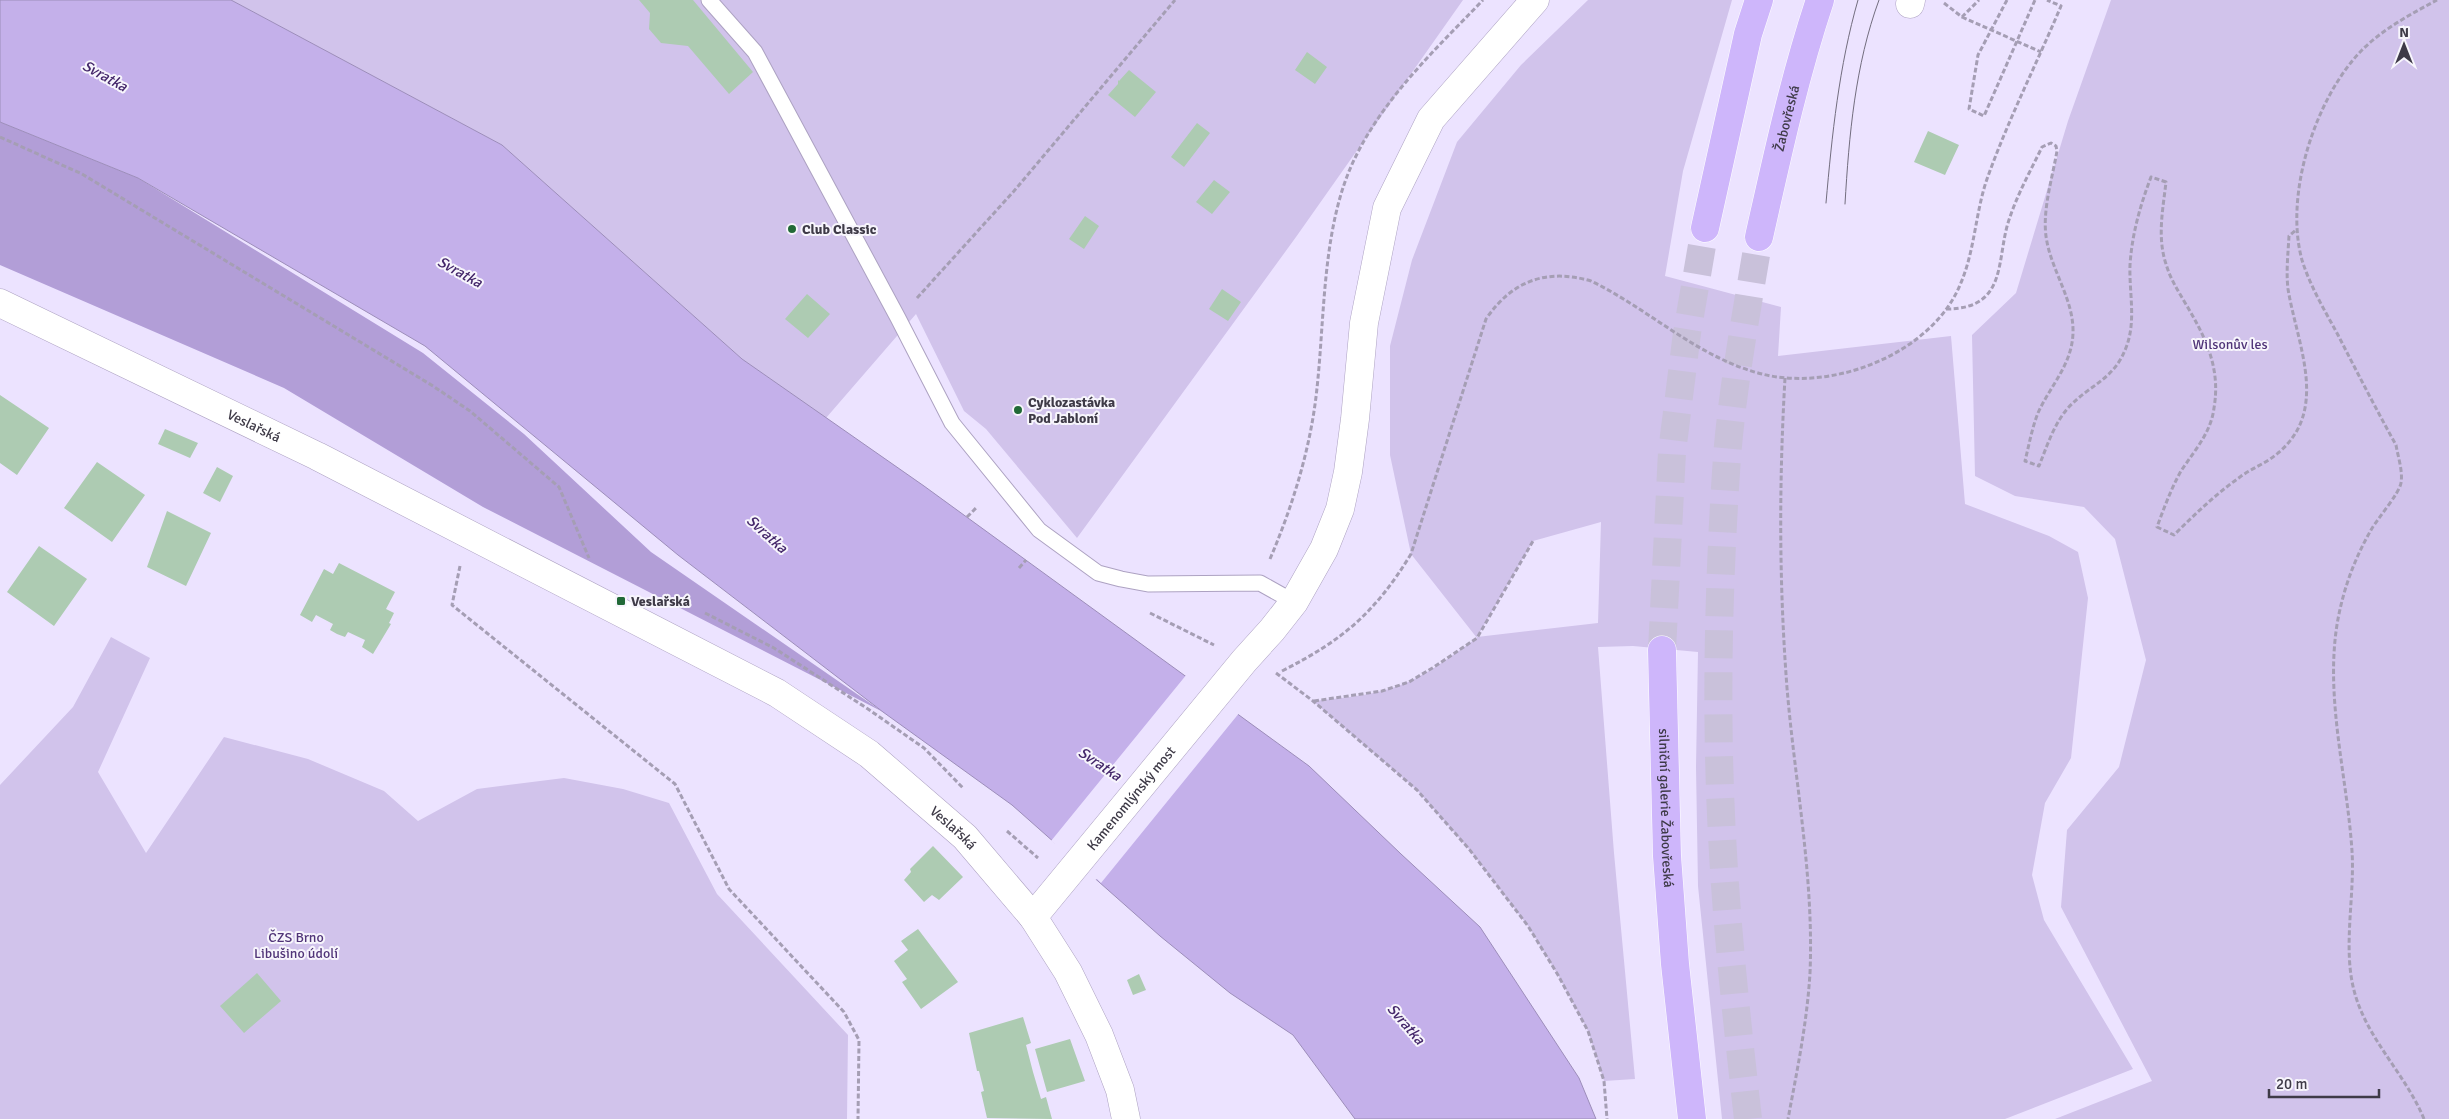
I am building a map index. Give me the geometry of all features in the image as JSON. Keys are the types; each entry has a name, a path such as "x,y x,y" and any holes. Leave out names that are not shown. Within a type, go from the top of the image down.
{"highway":[{"path":"1705,228 1746,43 1759,0"},
{"name":"Žabovřeská","path":"1759,237 1781,137 1805,46 1820,0"},
{"name":"silniční galerie Žabovřeská","path":"1662,650 1667,856 1675,964 1692,1119"}],"street":[{"name":"Kamenomlýnský most","path":"1033,917 1272,630 1294,602 1324,549 1340,509 1348,472 1364,323 1387,208 1431,120 1535,0"},
{"name":"Veslařská","path":"0,303 317,456 777,693 869,754 965,836 1033,917 1068,972 1099,1034 1120,1090 1126,1119"}],"lane":[{"path":"709,0 755,52 898,318 952,423 1040,530 1098,573 1148,584 1260,583 1294,602"}],"path":[{"path":"898,318 1014,191 1175,0"},
{"path":"1940,0 1962,17 2041,52"},
{"path":"1962,17 1979,0"},
{"path":"2006,0 1978,55 1969,109 1984,116 2035,0"},
{"path":"1277,674 1346,634 1371,610 1393,584 1411,554 1486,319 1495,306 1520,286 1537,278 1554,275 1573,276 1591,281 1607,288 1678,335 1721,359 1763,375 1785,378 1816,379 1847,373 1876,363 1920,336 1946,309 1960,287 1969,264 1977,210 1987,178 2061,6 2047,0"},
{"path":"2424,1119 2415,1096 2368,1026 2354,994 2350,962 2352,852 2336,701 2334,662 2338,619 2350,573 2371,530 2401,484 2400,463 2396,445 2317,296 2302,261 2296,230 2300,180 2324,105 2341,74 2363,49 2404,18 2437,0"},
{"path":"0,137 82,174 433,386 470,411 559,487 610,608"},
{"path":"1946,309 1963,309 1975,303 1994,284 2000,272 2005,233 2010,216 2042,147 2051,143 2056,146 2057,151 2045,220 2045,234 2072,316 2073,334 2070,352 2064,369 2048,394 2031,434 2025,461 2039,466 2059,421 2078,399 2110,375 2126,346 2132,318 2130,268 2136,220 2151,177 2166,182 2161,233 2166,265 2171,279 2208,344 2216,379 2214,410 2210,424 2204,437 2181,472 2157,527 2174,534 2208,501 2241,476 2279,453 2290,440 2306,410 2308,376 2288,286 2290,236 2296,230"},
{"path":"1785,378 1780,464 1781,596 1787,690 1805,837 1810,904 1810,974 1802,1042 1788,1119"},
{"path":"967,517 977,507"},
{"path":"467,533 452,605 675,784 729,889 844,1012 859,1040 858,1119"},
{"path":"1314,701 1382,691 1409,682 1477,638 1533,541"},
{"path":"1019,568 1026,560"},
{"path":"1143,607 1237,671 1277,674 1314,701 1418,790 1469,849 1528,926 1558,975 1588,1032 1604,1081 1607,1119"}],"green space":[{"path":"231,0 1463,0 1296,237 1077,538 986,429 964,411 916,314 826,418 742,359 502,145"},
{"path":"1588,0 1732,0 1683,171 1665,276 1781,307 1778,356 1951,336 1965,504 2049,536 2078,552 2088,598 2071,758 2045,803 2032,875 2044,920 2133,1069 2005,1119 1722,1119 1698,886 1696,767 1698,652 1633,646 1598,647 1614,853 1635,1079 1604,1081 1588,1031 1558,975 1528,926 1469,849 1417,790 1313,701 1362,695 1408,682 1426,673 1477,638 1411,554 1390,455 1390,346 1412,260 1457,142 1521,65","holes":["1601,522 1598,623 1477,637 1533,541"]},
{"name":"Wilsonův les","path":"2111,0 2449,0 2449,1119 2055,1119 2152,1081 2061,907 2067,830 2119,767 2146,660 2115,539 2084,507 2015,496 1975,476 1972,335 2016,293 2068,121"},
{"name":"ČZS Brno Libušino údolí","path":"111,637 150,658 98,772 146,853 224,737 308,759 384,791 418,821 477,789 564,778 623,789 669,803 717,894 848,1035 847,1119 0,1119 0,785 73,707"}],"shaded area":[{"path":"0,122 138,178 423,353 524,434 651,552 883,712 483,507 284,388 0,265"}],"water":[{"name":"Svratka","path":"0,0 231,0 502,145 742,359 924,486 1309,766 1480,927 1579,1078 1596,1119 1355,1119 1293,1035 1230,993 1160,936 1012,805 883,712 678,555 425,346 138,178 0,122"}],"pier":[{"path":"1187,674 1240,712 1101,883 1053,846 1055,844 1051,841"}],"building":[{"path":"639,0 693,0 753,72 729,94 688,46 661,43 649,29 650,13"},
{"path":"1307,52 1327,67 1315,84 1295,70"},
{"path":"1129,70 1156,92 1135,117 1108,95 1118,84 1118,80"},
{"path":"1197,123 1210,133 1184,167 1171,157"},
{"path":"1928,131 1959,145 1945,175 1914,162"},
{"path":"1214,180 1230,192 1212,214 1196,202"},
{"path":"1085,216 1099,226 1084,249 1069,239"},
{"path":"1222,289 1241,302 1228,321 1209,309"},
{"path":"807,294 830,314 808,338 785,319"},
{"path":"0,395 49,428 17,475 0,463"},
{"path":"165,429 198,443 190,458 158,444"},
{"path":"97,462 145,495 112,542 64,508"},
{"path":"217,467 233,476 220,502 203,493"},
{"path":"167,511 211,533 186,586 147,567"},
{"path":"39,546 87,579 54,626 7,592"},
{"path":"339,563 395,592 386,609 394,613 389,623 391,624 373,654 362,647 365,640 348,632 345,637 337,634 330,630 333,624 316,615 312,622 300,615 324,569 333,574"},
{"path":"933,846 963,877 939,900 932,895 924,902 904,880 911,872 910,869"},
{"path":"918,929 958,982 921,1009 902,982 907,979 894,961 908,950 901,941"},
{"path":"257,973 281,1001 244,1033 220,1006"},
{"path":"1139,974 1146,990 1133,995 1127,980"},
{"path":"1023,1017 1031,1043 1026,1045 1033,1072 1041,1099 1046,1097 1052,1119 987,1118 981,1092 984,1091 979,1071 977,1071 969,1033"},
{"path":"1070,1039 1085,1081 1047,1092 1035,1049"}],"tunnel":[{"path":"1662,650 1672,452 1687,333 1705,228"},
{"path":"1748,1119 1725,886 1718,705 1721,556 1727,457 1733,402 1759,237"}],"tram line":[{"path":"1826,203 1841,75 1858,0"},
{"path":"1845,204 1851,127 1859,75 1864,50 1879,0"}],"place":[{"name":"Club Classic","path":"792,229"},
{"name":"Cyklozastávka Pod Jabloní","path":"1018,410"},
{"name":"Veslařská","path":"621,601"}]}
